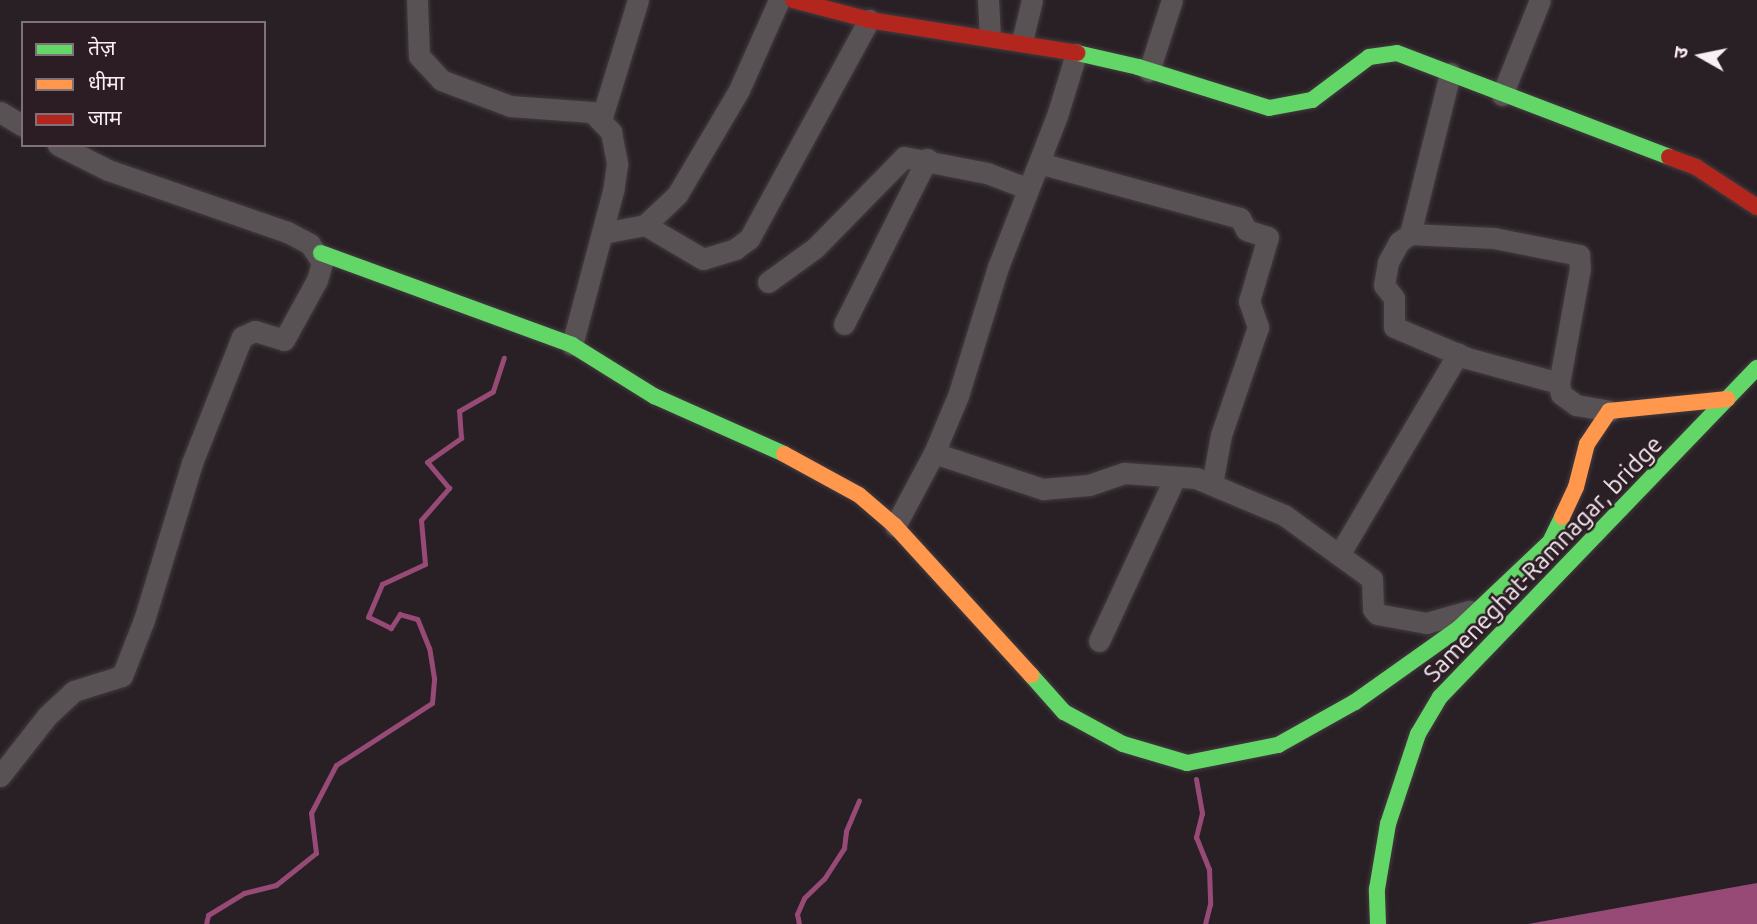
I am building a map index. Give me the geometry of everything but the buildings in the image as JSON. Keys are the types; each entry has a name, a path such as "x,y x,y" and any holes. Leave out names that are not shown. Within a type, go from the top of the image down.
{"street":[{"path":"417,0 419,56 441,80 510,106 576,108 602,117"},
{"path":"572,345 603,233 617,164 615,144 602,117 638,0"},
{"path":"603,233 645,225 677,195 739,90 779,0"},
{"path":"793,0 869,20 1023,41 1149,71 1269,108 1312,100 1381,52 1417,58 1502,95 1696,167 1757,207"},
{"path":"988,0 990,36"},
{"path":"1023,41 1032,0"},
{"path":"1149,71 1172,0"},
{"path":"1502,95 1540,0"},
{"path":"645,225 703,259 735,249 748,239 869,20"},
{"path":"895,526 934,453 972,360 1026,188 1039,163 1076,54"},
{"path":"1410,234 1450,74"},
{"path":"0,112 21,125"},
{"path":"62,147 108,170 287,232 321,253 572,345 654,396 815,467 859,495 895,526 1064,712 1123,744 1187,763 1278,745 1418,660 1485,604 1550,542 1576,487 1587,444 1609,411"},
{"path":"768,282 815,248 901,158 927,159 987,173 1026,188"},
{"path":"844,324 927,159"},
{"path":"1039,163 1240,218 1246,230 1268,237 1249,301 1258,327 1222,435 1212,484"},
{"path":"1559,383 1458,354 1393,325 1394,298 1384,285 1388,261 1399,242 1410,234 1494,238 1578,255 1580,268 1559,383 1562,394 1576,405 1609,411 1727,399"},
{"path":"0,776 47,716 74,691 122,676 144,620 192,463 242,337 255,331 284,340 317,280 321,253"},
{"path":"1339,555 1458,354"},
{"name":"Sameneghat-Ramnagar, bridge","path":"1378,924 1377,890 1388,824 1418,733 1440,697 1757,368"},
{"path":"934,453 1043,489 1089,485 1124,473 1175,477 1212,484 1284,516 1372,579 1371,601 1377,614 1426,623 1485,604"},
{"path":"1099,641 1175,477"}],"shaded area":[{"path":"1757,883 1757,924 1528,924"}],"waterway":[{"path":"206,924 208,915 244,893 276,885 316,853 311,813 336,765 432,703 434,678 429,648 417,619 400,614 391,628 368,617 382,584 425,564 421,520 449,488 427,462 461,438 459,411 493,391 504,358"},
{"path":"1196,779 1202,813 1196,837 1209,869 1210,904 1205,924"},
{"path":"799,924 797,914 804,898 824,879 844,848 846,831 859,801"}],"traffic: fast":[{"path":"1077,53 1138,67 1269,108 1312,100 1369,57 1397,53 1669,157"},
{"path":"321,253 572,345 654,396 784,454"},
{"path":"1378,924 1377,889 1388,824 1418,734 1440,697 1757,368"},
{"path":"1031,675 1064,712 1123,744 1187,763 1278,745 1355,702 1459,628 1550,542 1562,517"}],"traffic: slow":[{"path":"1562,517 1576,487 1587,444 1609,411 1727,399"},
{"path":"784,454 859,495 895,526 1031,675"}],"traffic: jam":[{"path":"793,0 869,20 1077,53"},
{"path":"1669,157 1696,167 1757,207"}]}
